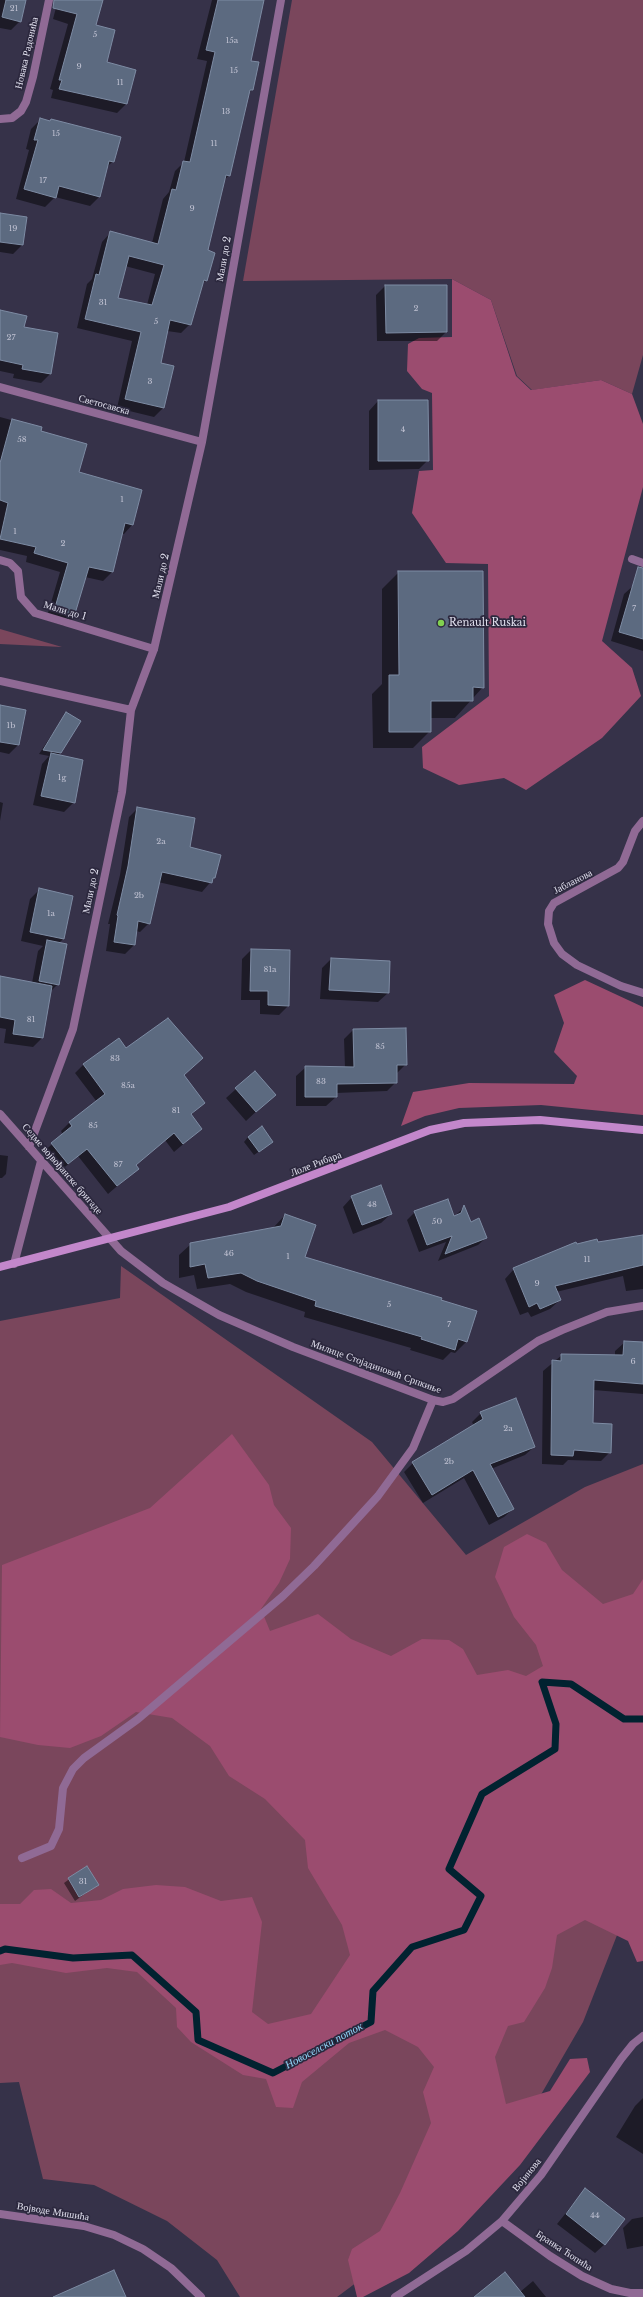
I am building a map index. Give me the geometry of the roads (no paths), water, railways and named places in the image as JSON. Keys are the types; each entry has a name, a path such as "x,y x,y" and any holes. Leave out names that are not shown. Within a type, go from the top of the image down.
{"street":[{"name":"Новака Радонића","path":"0,119 12,118 22,110 26,102 33,77 49,0"},
{"name":"Мали до 2","path":"29,1147 73,1029 122,792 131,710 154,649 202,442 281,0"},
{"name":"Светосавска","path":"0,387 202,442"},
{"name":"Мали до 1","path":"0,560 10,563 18,571 21,597 35,613 154,649"},
{"path":"632,560 643,563"},
{"path":"0,681 131,710"},
{"name":"Јабланова","path":"643,821 635,831 623,862 618,868 554,903 549,911 548,924 554,943 562,954 577,965 621,986 643,993"},
{"name":"Седме војвођанске бригаде","path":"0,1114 109,1238"},
{"name":"Лоле Рибара","path":"0,1267 229,1207 430,1130 464,1123 540,1120 643,1130"},
{"path":"14,1264 41,1161"},
{"name":"Милице Стојадиновић Српкиње","path":"109,1238 134,1263 163,1283 219,1315 293,1347 433,1400 443,1402 453,1398 538,1341 607,1312 643,1306"},
{"path":"22,1858 51,1846 59,1829 64,1788 73,1769 84,1758 138,1719 282,1596 314,1566 378,1496 413,1448 433,1400"},
{"name":"Војинова","path":"395,2297 466,2251 502,2221 541,2175 621,2059 633,2044 643,2036"},
{"name":"Војводе Мишића","path":"0,2214 84,2226 114,2235 143,2249 171,2268 201,2297"},
{"name":"Бранка Ћопића","path":"502,2221 550,2256 582,2276 611,2289 630,2293 643,2293"}],"waterway":[{"name":"Новоселски поток","path":"0,1951 5,1949 73,1958 132,1955 196,2012 198,2040 273,2073 371,2022 373,1991 412,1947 464,1930 481,1896 449,1869 482,1794 555,1749 556,1724 542,1682 571,1684 624,1719 643,1719"}],"place":[{"name":"Renault Ruskai","path":"441,623"}]}
